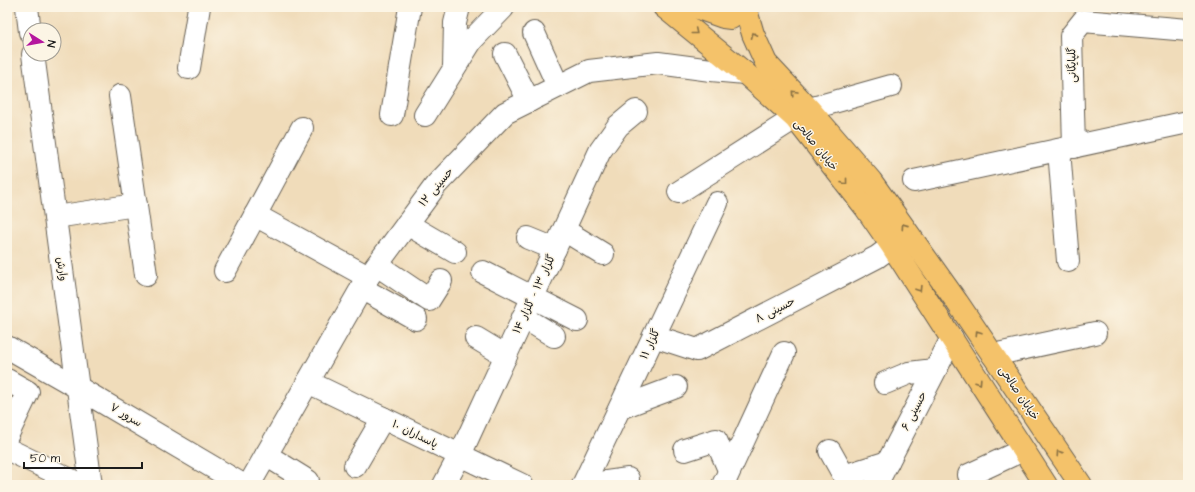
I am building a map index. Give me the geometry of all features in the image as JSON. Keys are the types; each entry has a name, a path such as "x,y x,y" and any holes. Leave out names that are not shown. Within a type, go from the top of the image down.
{"main road":[{"name":"خيابان صالحی","path":"664,7 745,73 802,113 871,180 957,302"},
{"path":"695,7 723,17 731,18 737,13 740,7"},
{"name":"خيابان صالحی","path":"745,7 752,34 766,62 892,246 952,338"},
{"path":"745,73 766,62"},
{"name":"خیابان صالحی","path":"957,302 1081,485"},
{"path":"952,338 1046,485"}],"street":[{"path":"27,7 29,22"},
{"path":"189,68 199,7"},
{"path":"392,115 410,7"},
{"path":"454,68 455,24 459,7"},
{"path":"425,115 472,40 503,8"},
{"name":"گلپایگانی","path":"1068,261 1067,148 1071,36 1085,14 1188,30"},
{"path":"534,33 558,86"},
{"path":"505,54 529,101"},
{"name":"وارش","path":"34,62 90,485"},
{"name":"حسینی ۱۲","path":"249,485 368,277 436,185 505,113 588,70 658,62 745,73"},
{"path":"679,192 802,113 891,86"},
{"path":"120,96 146,275"},
{"name":"گلزار ۱۳ - گلزار ۱۴","path":"444,485 460,456 600,151 618,126 636,111"},
{"path":"914,181 1188,122"},
{"path":"225,271 302,128"},
{"name":"گلزار ١١","path":"584,485 717,203"},
{"path":"55,217 136,205"},
{"path":"255,215 368,277 429,300 441,281"},
{"path":"407,224 455,252"},
{"path":"528,238 560,239 603,254"},
{"name":"حسینی ۸","path":"654,336 697,350 877,257 892,246"},
{"path":"483,272 577,320"},
{"path":"368,277 416,319"},
{"path":"523,318 554,336"},
{"path":"992,355 1095,333"},
{"path":"476,338 506,356"},
{"name":"حسینی ۶","path":"876,485 934,370 952,338"},
{"name":"سرور ۷","path":"7,347 243,485"},
{"path":"726,478 784,353"},
{"path":"885,383 909,373 934,370"},
{"path":"7,380 28,392 8,450 49,478 82,485"},
{"name":"پاسداران ١٠","path":"308,382 522,485"},
{"path":"620,408 676,387"},
{"path":"355,466 383,418"},
{"path":"685,450 716,440 726,478"},
{"path":"969,475 1023,450"},
{"path":"830,451 844,476 888,462"},
{"path":"266,455 308,481"},
{"path":"584,485 628,479"}]}
